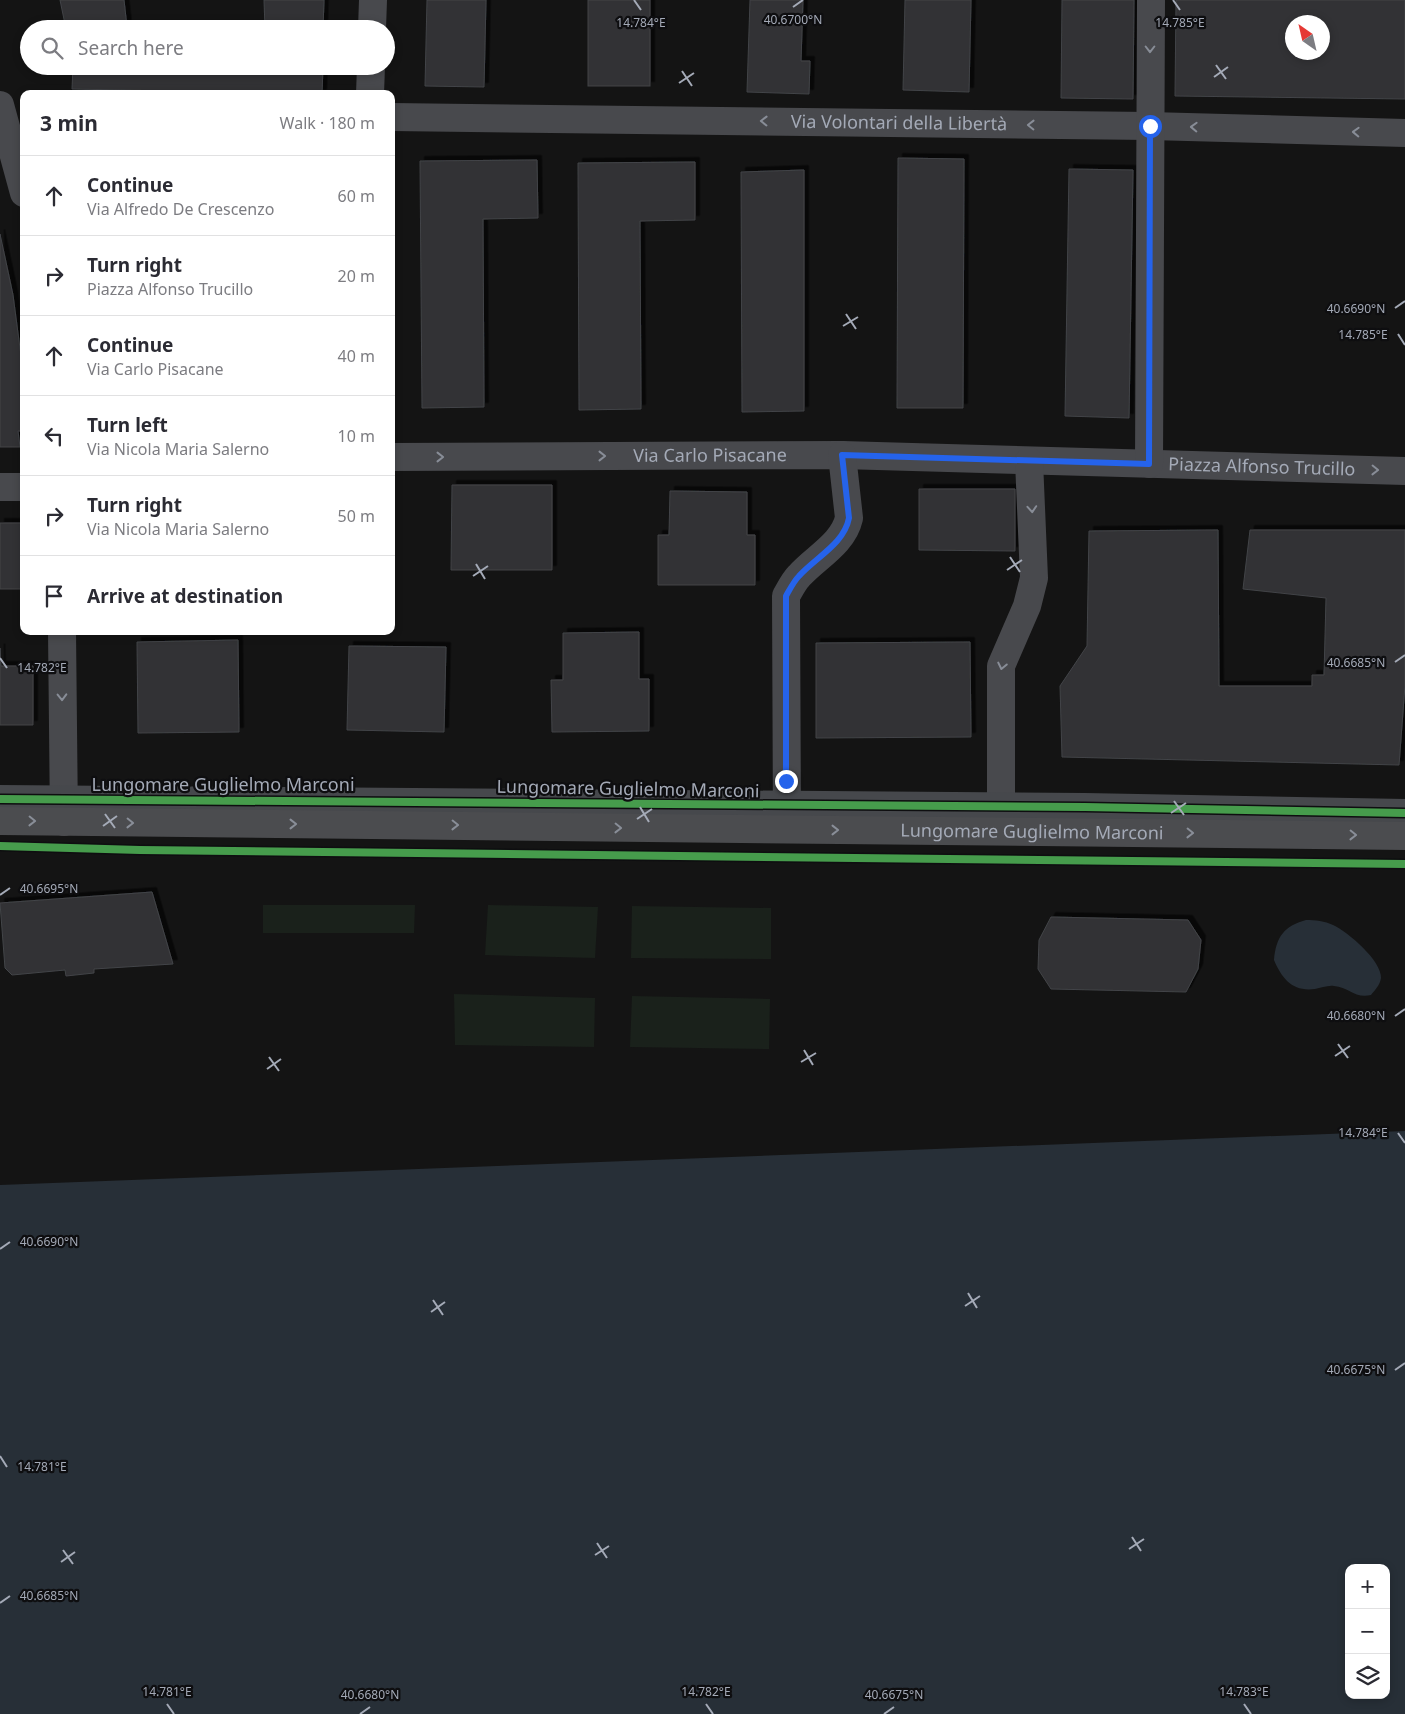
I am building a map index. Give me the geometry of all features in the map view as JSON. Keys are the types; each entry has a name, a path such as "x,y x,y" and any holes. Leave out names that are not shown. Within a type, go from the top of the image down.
{"main road":[{"name":"Lungomare Guglielmo Marconi","path":"0,821 63,810 1001,820 1405,836"}],"street":[{"path":"372,20 373,0"},
{"path":"1149,464 1150,0"},
{"path":"370,90 371,75"},
{"name":"Via Volontari della Libertà","path":"395,117 1150,126 1405,133"},
{"path":"7,121 20,176"},
{"path":"786,818 786,596 797,578 826,553 847,528 849,518 842,455"},
{"name":"Via Carlo Pisacane","path":"395,457 842,455 1028,460"},
{"path":"1001,820 1001,666 1027,606 1034,578 1028,460"},
{"name":"Piazza Alfonso Trucillo","path":"1028,460 1405,471"},
{"path":"0,487 20,487"},
{"path":"62,635 63,810"},
{"name":"Lungomare Guglielmo Marconi","path":"0,799 63,810"},
{"name":"Lungomare Guglielmo Marconi","path":"1001,820 1405,813"}],"shaded area":[{"path":"263,905 415,905 414,933 263,933"},
{"path":"488,905 598,907 595,958 485,955"},
{"path":"632,906 771,908 771,959 631,958"},
{"path":"1306,920 1320,921 1333,925 1355,940 1370,956 1380,971 1381,978 1371,995 1356,994 1344,988 1334,986 1307,989 1289,983 1274,960 1275,952 1282,934 1298,922"},
{"path":"454,994 595,998 594,1047 455,1045"},
{"path":"632,996 770,999 769,1049 630,1047"},
{"path":"1405,1131 1405,1714 0,1714 0,1185"}],"building":[{"path":"60,0 124,0 126,20 64,20"},
{"path":"264,0 324,0 323,20 265,20"},
{"path":"427,0 486,0 484,87 425,86"},
{"path":"588,0 650,0 650,86 588,86"},
{"path":"750,0 803,0 801,61 810,61 809,94 747,92"},
{"path":"905,0 971,0 969,92 903,90"},
{"path":"1062,0 1134,0 1133,99 1061,98"},
{"path":"1176,0 1405,0 1405,99 1175,96"},
{"path":"73,75 323,75 322,90 72,89"},
{"path":"898,158 964,159 963,408 897,408"},
{"path":"537,160 538,218 483,219 484,407 422,408 420,161"},
{"path":"695,162 695,220 640,221 641,409 579,410 578,163"},
{"path":"1069,169 1133,170 1129,418 1065,416"},
{"path":"804,170 804,411 742,412 741,172"},
{"path":"0,234 13,295 20,348 20,431 18,431 20,447 0,447"},
{"path":"452,485 552,485 552,570 451,570"},
{"path":"919,489 1015,489 1015,551 919,550"},
{"path":"670,491 747,492 747,535 755,535 755,585 658,585 658,535 669,535"},
{"path":"0,523 20,523 20,589 0,589"},
{"path":"1218,530 1219,686 1312,686 1312,675 1324,675 1326,598 1243,589 1250,530 1405,530 1405,685 1399,765 1062,757 1060,686 1087,646 1089,531"},
{"path":"639,632 639,679 649,679 649,731 552,732 551,680 563,680 563,633"},
{"path":"238,640 239,732 138,733 137,642"},
{"path":"970,642 971,737 816,738 816,643"},
{"path":"349,646 446,647 444,732 347,730"},
{"path":"0,648 1,666 33,666 33,725 0,725"},
{"path":"152,892 173,964 94,969 94,973 66,976 65,970 12,975 5,968 0,903"},
{"path":"1051,917 1188,920 1201,940 1198,969 1186,992 1051,989 1038,969 1039,940"}],"cycle path":[{"path":"0,799 1085,807 1405,813"},
{"path":"0,846 140,850 1405,864"}],"route":[{"path":"786,781 786,596 797,578 807,567 826,553 847,528 849,518 842,455 1149,464 1151,413 1150,126"}]}
